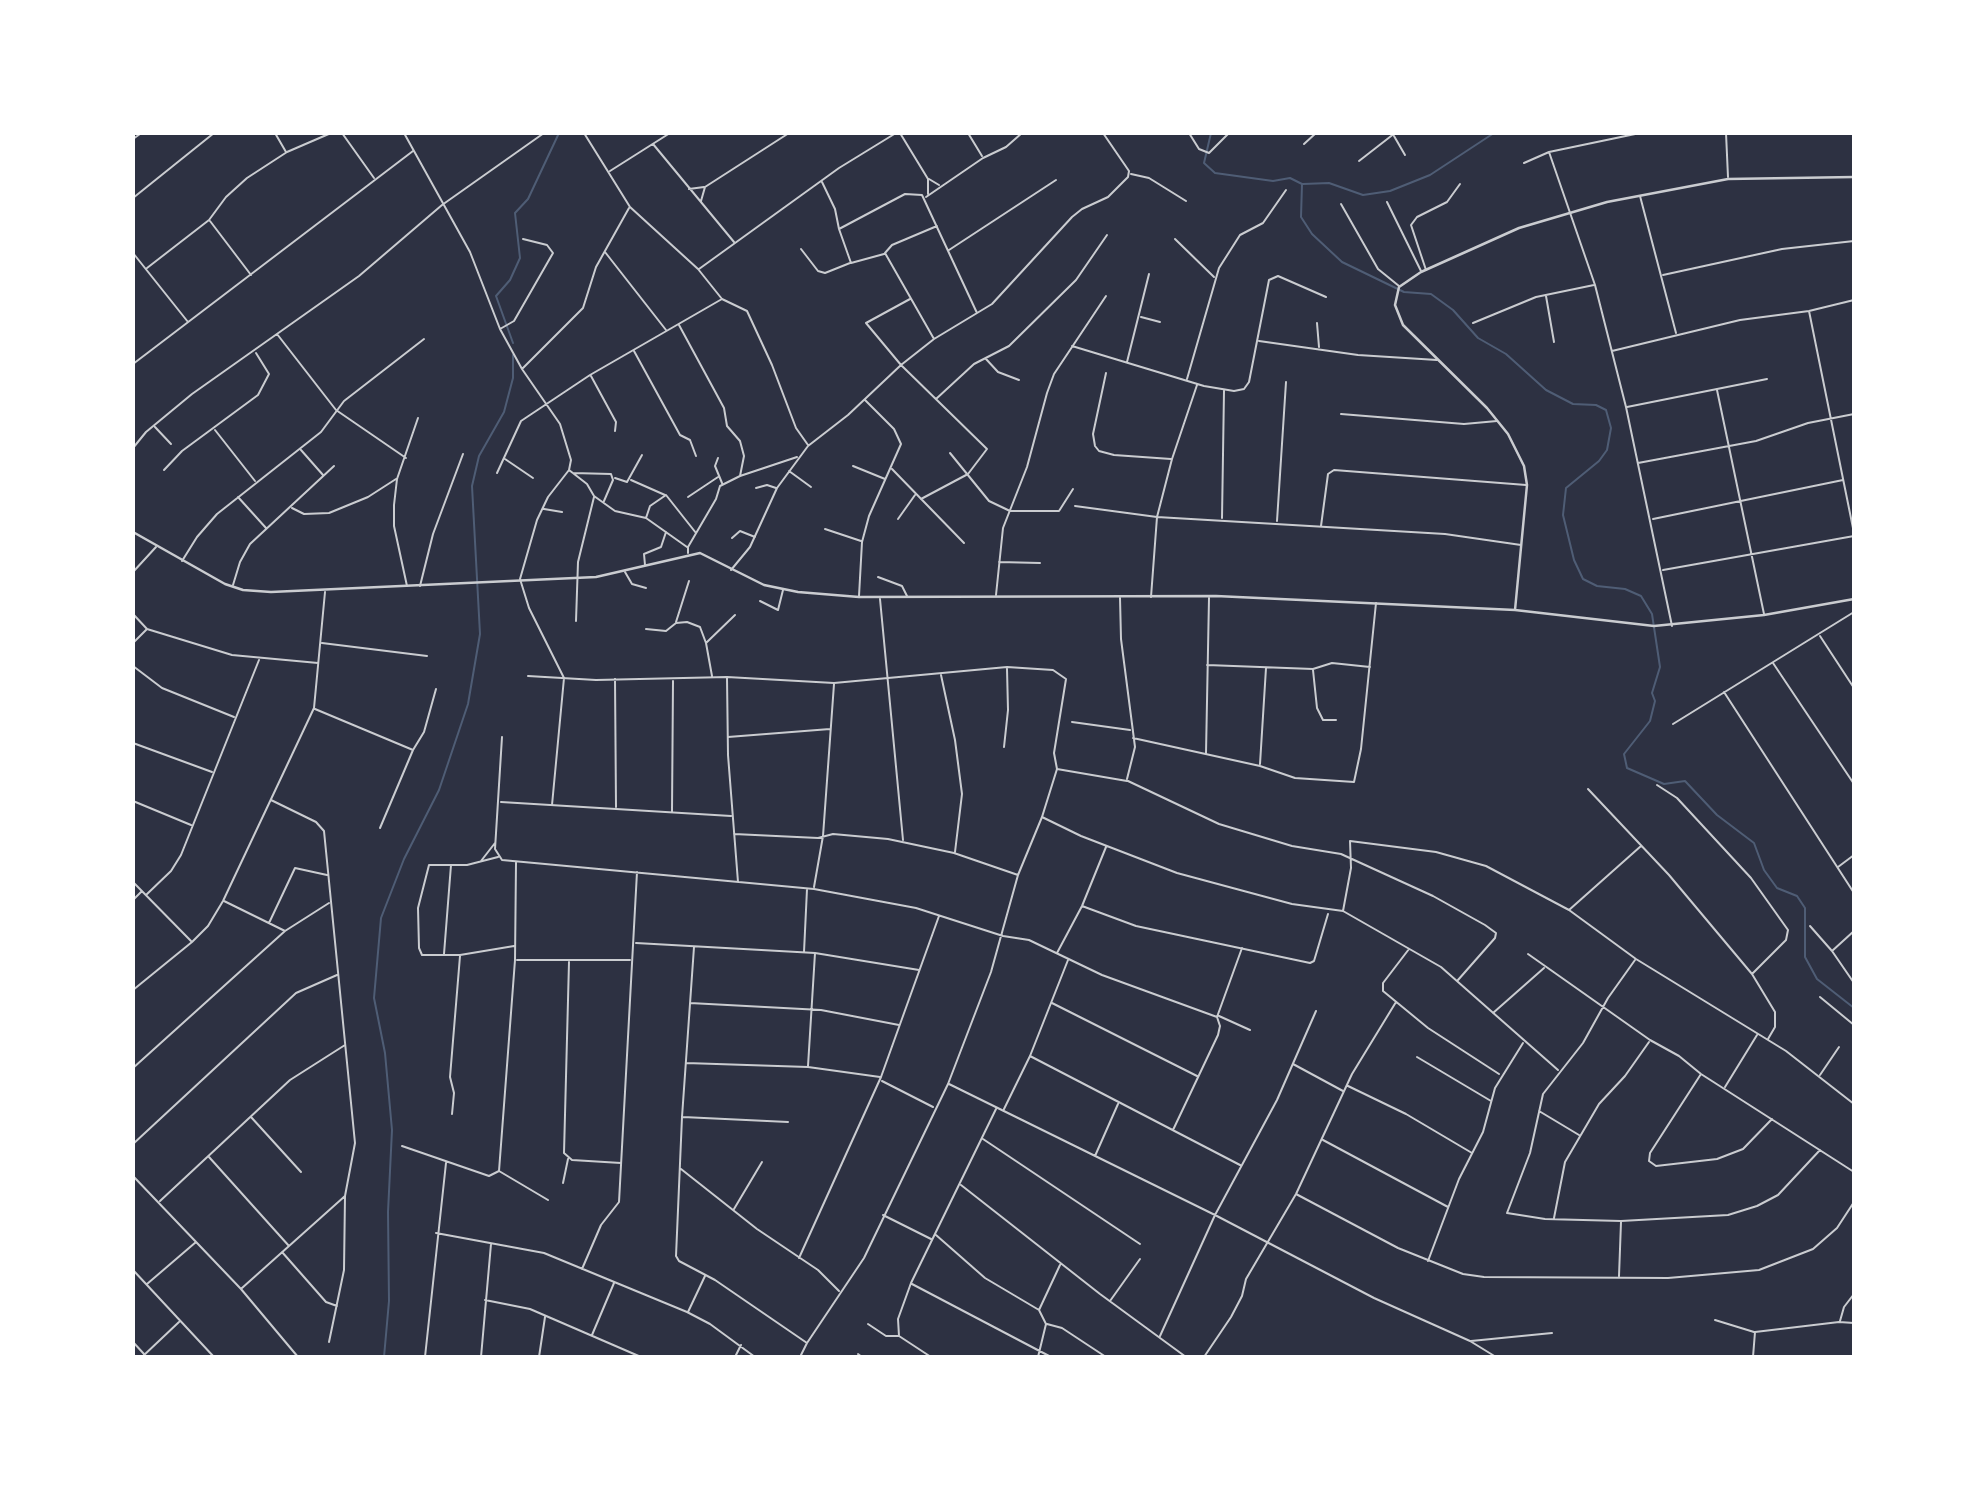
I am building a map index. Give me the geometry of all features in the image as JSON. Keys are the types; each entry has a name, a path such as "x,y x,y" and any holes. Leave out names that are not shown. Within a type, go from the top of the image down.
{"street":[{"path":"203,133 205,138"},
{"path":"133,198 214,133"},
{"path":"275,133 287,152"},
{"path":"147,268 209,220 226,197 247,178 287,152 331,133"},
{"path":"342,133 374,179"},
{"path":"404,133 470,252 500,329 522,369 560,424 571,460 571,471 542,509 520,579 529,608 564,678 552,805"},
{"path":"133,448 154,425 192,394 359,276 442,205 544,133"},
{"path":"584,133 630,207 698,269 722,299 747,312 772,365 796,428 808,446"},
{"path":"609,172 670,133"},
{"path":"689,189 705,187 789,133"},
{"path":"698,269 849,161 898,133 928,179 941,186"},
{"path":"968,133 983,158"},
{"path":"927,197 983,158 1006,147 1022,133"},
{"path":"1103,133 1130,174 1149,178 1186,201"},
{"path":"1189,133 1199,149 1209,153 1229,133"},
{"path":"1304,144 1316,133"},
{"path":"1610,133 1611,139"},
{"path":"1524,163 1549,152 1640,133"},
{"path":"1726,133 1728,179"},
{"path":"133,139 139,134"},
{"path":"1359,161 1394,134 1405,155"},
{"path":"653,144 734,242"},
{"path":"133,364 413,151"},
{"path":"1549,152 1595,285 1626,407 1672,626"},
{"path":"731,570 756,537 777,488 797,457 808,446 934,339 978,314 1006,290 1040,249 1072,217 1082,209 1108,197 1130,174"},
{"path":"1516,610 1527,485 1519,452 1498,421 1469,387 1412,336 1401,321 1395,301 1399,287 1421,272 1519,228 1640,195 1728,179 1854,177"},
{"path":"928,179 927,197 978,314"},
{"path":"949,250 1056,180"},
{"path":"822,182 835,209 851,263"},
{"path":"1426,270 1411,225 1421,215 1447,202 1460,184"},
{"path":"701,202 705,187"},
{"path":"1186,380 1203,331 1214,278 1240,235 1264,223 1286,190"},
{"path":"839,229 905,194 917,193 927,197"},
{"path":"1640,195 1663,275 1676,334"},
{"path":"1387,202 1421,272"},
{"path":"1341,204 1378,269 1399,287"},
{"path":"522,369 583,308 604,251 630,207"},
{"path":"209,220 251,275"},
{"path":"801,249 818,271 825,273 885,253 892,245 938,226"},
{"path":"936,399 985,358 1005,351 1063,294 1107,234"},
{"path":"500,329 512,322 542,276 553,253 547,245 523,239"},
{"path":"1175,239 1214,278"},
{"path":"1663,275 1782,248 1854,241"},
{"path":"604,251 667,331"},
{"path":"133,253 188,323"},
{"path":"885,253 934,339"},
{"path":"1127,363 1149,274"},
{"path":"1072,346 1197,384 1224,390 1244,389 1269,280 1278,276 1326,297"},
{"path":"1473,323 1546,295 1595,285"},
{"path":"1546,295 1554,342"},
{"path":"996,596 1000,537 1027,467 1047,393 1054,374 1106,296"},
{"path":"498,473 521,421 547,402 722,299"},
{"path":"910,299 866,321 901,365 987,447 986,455 968,474 921,499"},
{"path":"1610,351 1740,320 1809,311 1854,300"},
{"path":"1662,570 1854,535 1809,311"},
{"path":"1139,316 1160,322"},
{"path":"1317,323 1319,347"},
{"path":"679,324 724,408 726,426 740,441 744,456 740,475"},
{"path":"276,333 336,410 406,458"},
{"path":"182,561 197,537 238,497 301,449 327,425 336,410 424,339"},
{"path":"1256,341 1319,347 1368,356 1438,360"},
{"path":"634,351 680,435 690,440 696,456"},
{"path":"164,470 183,452 245,407 267,382 269,374 255,352"},
{"path":"985,358 998,372 1019,380"},
{"path":"1106,373 1093,434 1095,446 1100,451 1114,455 1172,459"},
{"path":"590,376 615,422 615,431"},
{"path":"1626,407 1767,379"},
{"path":"1277,522 1286,382"},
{"path":"1151,597 1157,517 1172,459 1197,384"},
{"path":"1222,520 1224,390"},
{"path":"1717,390 1764,615"},
{"path":"859,597 862,542 900,451 899,438 864,400"},
{"path":"1341,414 1464,424 1498,421"},
{"path":"1637,463 1756,441 1854,414"},
{"path":"407,587 394,526 397,478 418,418"},
{"path":"154,425 171,444"},
{"path":"215,429 256,482"},
{"path":"301,449 324,476"},
{"path":"950,453 989,501 1010,511 1059,512 1073,489"},
{"path":"420,586 433,534 463,454"},
{"path":"571,471 611,474 623,482 629,479 642,455"},
{"path":"688,553 688,547 723,484 740,475 797,457"},
{"path":"718,458 715,466 723,484"},
{"path":"504,459 533,478"},
{"path":"233,587 244,552 334,466"},
{"path":"853,466 886,480"},
{"path":"891,468 964,543"},
{"path":"1321,526 1328,474 1334,470 1527,485"},
{"path":"571,471 587,485 594,496 615,511 646,519 688,547"},
{"path":"789,471 811,487"},
{"path":"688,497 718,477"},
{"path":"292,507 304,514 328,513 368,497 397,478"},
{"path":"604,502 614,478"},
{"path":"629,479 666,495 697,534"},
{"path":"1651,519 1844,480"},
{"path":"756,488 767,485 777,488"},
{"path":"898,519 916,494"},
{"path":"646,519 650,506 666,495"},
{"path":"576,621 578,562 594,496"},
{"path":"238,497 267,529"},
{"path":"1075,506 1157,517 1445,534 1522,545"},
{"path":"542,509 562,512"},
{"path":"825,528 862,542"},
{"path":"645,566 644,554 661,547 666,531"},
{"path":"732,538 740,531 756,537"},
{"path":"133,532 233,587 271,592 325,592 520,579 579,578 625,572 688,553 705,554 754,582 783,589 880,598 1209,596 1516,610 1634,625 1672,626 1764,615 1854,599"},
{"path":"133,572 157,546"},
{"path":"999,562 1040,563"},
{"path":"625,572 632,584 646,588"},
{"path":"878,577 902,586 907,597"},
{"path":"676,623 689,581"},
{"path":"760,601 778,610 783,589"},
{"path":"133,990 192,942 208,926 223,901 314,708 325,592"},
{"path":"1206,754 1209,596"},
{"path":"1120,597 1134,754 1128,781"},
{"path":"880,598 903,841"},
{"path":"1133,738 1260,766 1295,778 1354,782 1371,667 1376,602"},
{"path":"1673,724 1854,612"},
{"path":"133,614 147,629 221,652 259,660 319,663"},
{"path":"706,643 735,615"},
{"path":"646,629 666,631 676,623 687,622 700,627 712,676"},
{"path":"133,643 147,629"},
{"path":"1819,635 1854,688"},
{"path":"321,643 427,656"},
{"path":"146,895 177,863 259,660"},
{"path":"1772,662 1854,783"},
{"path":"1207,665 1313,669 1332,663 1371,667"},
{"path":"133,666 162,688 236,717"},
{"path":"528,676 673,680 712,676 834,683 1007,667 1053,670 1066,679 1054,752 1057,769 1042,817 1018,875 1003,936 948,1084 934,1107 864,1258 800,1357"},
{"path":"1004,747 1008,710 1007,667"},
{"path":"1260,766 1266,667"},
{"path":"1313,669 1317,708 1323,720 1336,720"},
{"path":"940,674 955,740 962,794 954,853"},
{"path":"727,677 731,817 738,883"},
{"path":"615,678 615,808"},
{"path":"672,812 673,680"},
{"path":"814,888 823,836 834,683"},
{"path":"380,828 413,750 424,732 436,689"},
{"path":"1724,692 1854,893"},
{"path":"314,708 413,750"},
{"path":"1072,722 1131,731"},
{"path":"728,737 831,729"},
{"path":"498,857 495,842 500,802 502,737"},
{"path":"133,743 213,772"},
{"path":"1057,769 1128,781 1201,817 1292,846 1341,854 1433,896 1496,933 1495,938 1458,981"},
{"path":"1657,785 1677,798 1751,877 1787,928 1786,940 1752,974"},
{"path":"1588,789 1642,846 1752,974 1776,1013 1775,1027 1768,1040"},
{"path":"271,800 320,826 324,831 355,1143 345,1196 347,1238 338,1306 329,1342"},
{"path":"133,801 192,826"},
{"path":"500,802 731,817"},
{"path":"1042,817 1106,846 1208,882 1328,912 1343,911 1409,948 1458,981 1559,1071"},
{"path":"734,834 848,835 903,841 954,853 1018,875"},
{"path":"1343,911 1350,841 1463,858 1486,866 1569,910 1636,959 1768,1040 1854,1104"},
{"path":"481,862 495,842"},
{"path":"1058,953 1082,906 1106,846"},
{"path":"1569,910 1642,846"},
{"path":"1836,868 1854,855"},
{"path":"515,946 460,955 422,955 419,948 418,908 429,865 481,862 498,857 516,862 814,888 939,915 1003,936 1018,936 1102,975 1250,1030"},
{"path":"499,1171 515,960 516,862"},
{"path":"444,954 452,864"},
{"path":"269,923 295,868 328,876"},
{"path":"582,1269 601,1225 618,1206 637,872"},
{"path":"133,882 192,942"},
{"path":"804,952 807,888"},
{"path":"133,900 142,891"},
{"path":"223,901 285,931"},
{"path":"133,1068 285,931 330,902"},
{"path":"1082,906 1136,926 1312,962 1328,912"},
{"path":"799,1258 881,1079 939,915"},
{"path":"1810,926 1854,982"},
{"path":"1832,951 1854,931"},
{"path":"634,943 815,953 920,970"},
{"path":"694,947 682,1117 677,1259 807,1343"},
{"path":"1172,1130 1218,1035 1218,1016 1242,947"},
{"path":"1409,948 1383,983 1383,991 1428,1028 1501,1075"},
{"path":"808,1067 815,953"},
{"path":"1528,954 1650,1040 1679,1056 1701,1074 1854,1172"},
{"path":"452,1114 454,1093 450,1077 460,955"},
{"path":"1003,1111 1030,1056 1068,959"},
{"path":"1636,959 1583,1042 1543,1094 1530,1153 1506,1211 1525,1218 1554,1219 1621,1221 1712,1218 1757,1206 1785,1188 1820,1150"},
{"path":"515,960 631,960"},
{"path":"563,1183 569,1158 564,1147 569,962"},
{"path":"1492,1014 1545,968"},
{"path":"133,1144 296,993 338,974"},
{"path":"1819,997 1854,1025"},
{"path":"1051,1002 1198,1076"},
{"path":"1204,1357 1231,1317 1242,1296 1246,1279 1296,1194 1347,1085 1396,1002"},
{"path":"690,1003 811,1010 865,1017 900,1026"},
{"path":"1160,1336 1215,1215 1316,1010"},
{"path":"1725,1087 1757,1034"},
{"path":"1554,1219 1564,1162 1599,1104 1625,1076 1650,1040"},
{"path":"1429,1261 1448,1207 1483,1132 1501,1075 1524,1042"},
{"path":"160,1202 290,1080 345,1045"},
{"path":"1819,1076 1839,1047"},
{"path":"1030,1056 1241,1166"},
{"path":"1417,1056 1492,1101"},
{"path":"685,1063 808,1067 881,1079 934,1107"},
{"path":"1292,1063 1344,1092"},
{"path":"1701,1074 1650,1153 1649,1161 1656,1166 1717,1160 1743,1149 1773,1118"},
{"path":"948,1084 1215,1215 1374,1298 1470,1341 1496,1357"},
{"path":"1347,1085 1406,1114 1473,1153"},
{"path":"1094,1156 1119,1103"},
{"path":"899,1336 898,1318 911,1283 997,1108"},
{"path":"1538,1110 1580,1135"},
{"path":"250,1117 301,1172"},
{"path":"682,1117 788,1122"},
{"path":"982,1138 1140,1244"},
{"path":"1322,1140 1448,1207"},
{"path":"402,1146 489,1176 499,1171"},
{"path":"209,1157 289,1246"},
{"path":"569,1158 622,1163"},
{"path":"425,1357 436,1233 446,1162"},
{"path":"733,1210 762,1162"},
{"path":"680,1168 733,1210 818,1270 840,1292"},
{"path":"499,1171 548,1200"},
{"path":"133,1176 241,1289 298,1357"},
{"path":"961,1185 1060,1264 1186,1357"},
{"path":"1296,1194 1429,1261 1473,1276 1619,1277 1731,1274 1780,1264 1826,1240 1854,1202"},
{"path":"241,1289 345,1196"},
{"path":"883,1215 932,1240"},
{"path":"1619,1277 1621,1221"},
{"path":"436,1233 532,1249 687,1312 741,1345 755,1357"},
{"path":"935,1234 985,1278 1039,1310 1046,1324 1038,1357"},
{"path":"146,1285 197,1241"},
{"path":"481,1357 491,1244"},
{"path":"282,1252 326,1302 338,1306"},
{"path":"1110,1301 1140,1259"},
{"path":"1039,1310 1060,1264"},
{"path":"133,1270 214,1357"},
{"path":"687,1312 705,1275"},
{"path":"592,1335 615,1282"},
{"path":"911,1283 1051,1357"},
{"path":"1839,1322 1844,1307 1854,1294"},
{"path":"485,1300 530,1309 641,1357"},
{"path":"539,1357 545,1317"},
{"path":"1715,1320 1755,1332 1839,1322 1854,1323"},
{"path":"133,1342 143,1356 180,1321"},
{"path":"868,1324 886,1336 899,1336 931,1357"},
{"path":"1046,1324 1062,1328 1107,1357"},
{"path":"1753,1357 1755,1332"},
{"path":"1470,1341 1552,1333"},
{"path":"735,1357 741,1345"},
{"path":"858,1354 862,1357"}],"waterway":[{"path":"513,343 496,296 510,280 520,258 515,213 528,199 559,133"},
{"path":"1211,133 1204,163 1215,173 1273,181 1290,178 1302,184 1301,217 1312,234 1342,262 1404,292 1431,294 1453,310 1478,338 1506,354 1546,390 1573,404 1596,405 1606,410 1611,428 1607,450 1599,461 1566,488 1563,515 1574,560 1583,579 1597,586 1625,589 1641,596 1652,614 1660,667 1652,693 1655,701 1650,721 1624,754 1627,768 1664,784 1685,781 1717,815 1754,843 1764,870 1777,888 1797,896 1805,908 1805,957 1817,979 1854,1008"},
{"path":"1303,184 1329,183 1363,195 1390,191 1430,175 1494,133"},
{"path":"384,1357 389,1301 388,1212 392,1130 385,1053 374,998 381,918 404,859 439,790 468,704 480,634 472,486 479,456 504,412 513,378 513,355"}]}
